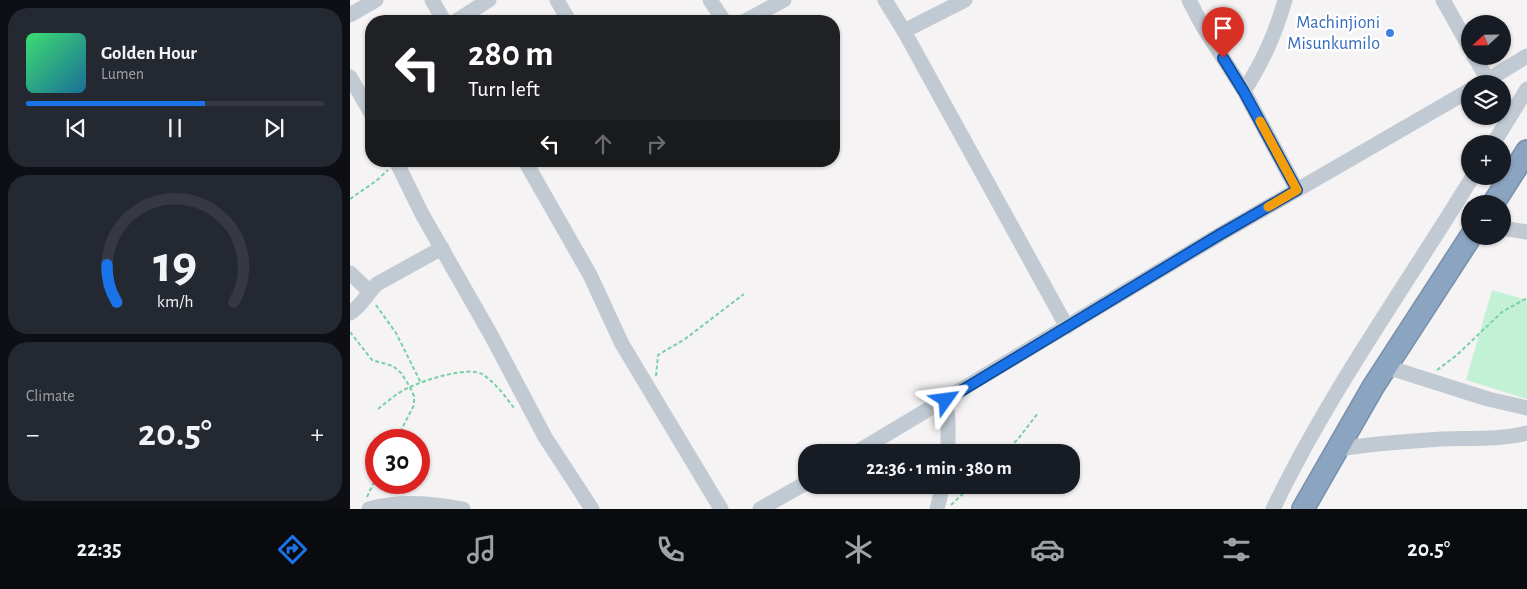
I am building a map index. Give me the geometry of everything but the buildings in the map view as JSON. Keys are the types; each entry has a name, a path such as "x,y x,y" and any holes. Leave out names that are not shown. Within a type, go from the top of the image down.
{"highway":[{"path":"1498,195 1527,151"},
{"path":"1303,509 1373,387 1466,245"}],"street":[{"path":"350,15 376,0"},
{"path":"432,0 441,15"},
{"path":"465,15 489,0"},
{"path":"557,0 566,15"},
{"path":"710,0 720,15"},
{"path":"756,15 784,0"},
{"path":"885,0 904,31 1067,327"},
{"path":"904,31 965,0"},
{"path":"1189,0 1202,25 1244,92 1297,190"},
{"path":"1244,92 1260,67 1272,42 1285,0"},
{"path":"1443,0 1461,32"},
{"path":"1496,75 1527,56"},
{"path":"350,77 365,103"},
{"path":"1499,135 1527,89"},
{"path":"871,444 1297,190 1461,95"},
{"path":"395,167 514,376 545,437 592,509"},
{"path":"528,167 590,275 622,344 721,509"},
{"path":"1273,509 1285,484 1354,364 1468,185"},
{"path":"1511,229 1527,232"},
{"path":"350,313 356,310 377,284 442,248"},
{"path":"350,273 367,294"},
{"path":"1387,367 1488,399 1527,408"},
{"path":"946,400 948,444"},
{"path":"1338,449 1368,445 1506,437 1527,433"},
{"path":"760,509 798,487"},
{"path":"938,509 942,494"},
{"path":"366,505 411,503 463,509"}],"path":[{"path":"350,199 390,167"},
{"path":"367,294 396,333 421,383"},
{"path":"651,392 657,373 658,355 685,339 744,294"},
{"path":"1422,379 1446,364 1502,312 1527,298"},
{"path":"350,332 372,360 393,366 401,373 410,387 414,396 414,405 402,429"},
{"path":"378,409 410,387 452,374 474,372 481,374 504,394 518,412"},
{"path":"1013,444 1038,414"},
{"path":"945,509 962,494"}],"green space":[{"path":"1492,290 1527,300 1527,399 1466,380"}],"slow traffic":[{"path":"1260,121 1297,190 1268,207"}],"place":[{"name":"Machinjioni Misunkumilo","path":"1390,33"}],"route":[{"path":"946,400 1297,190 1244,92 1223,58"}]}
